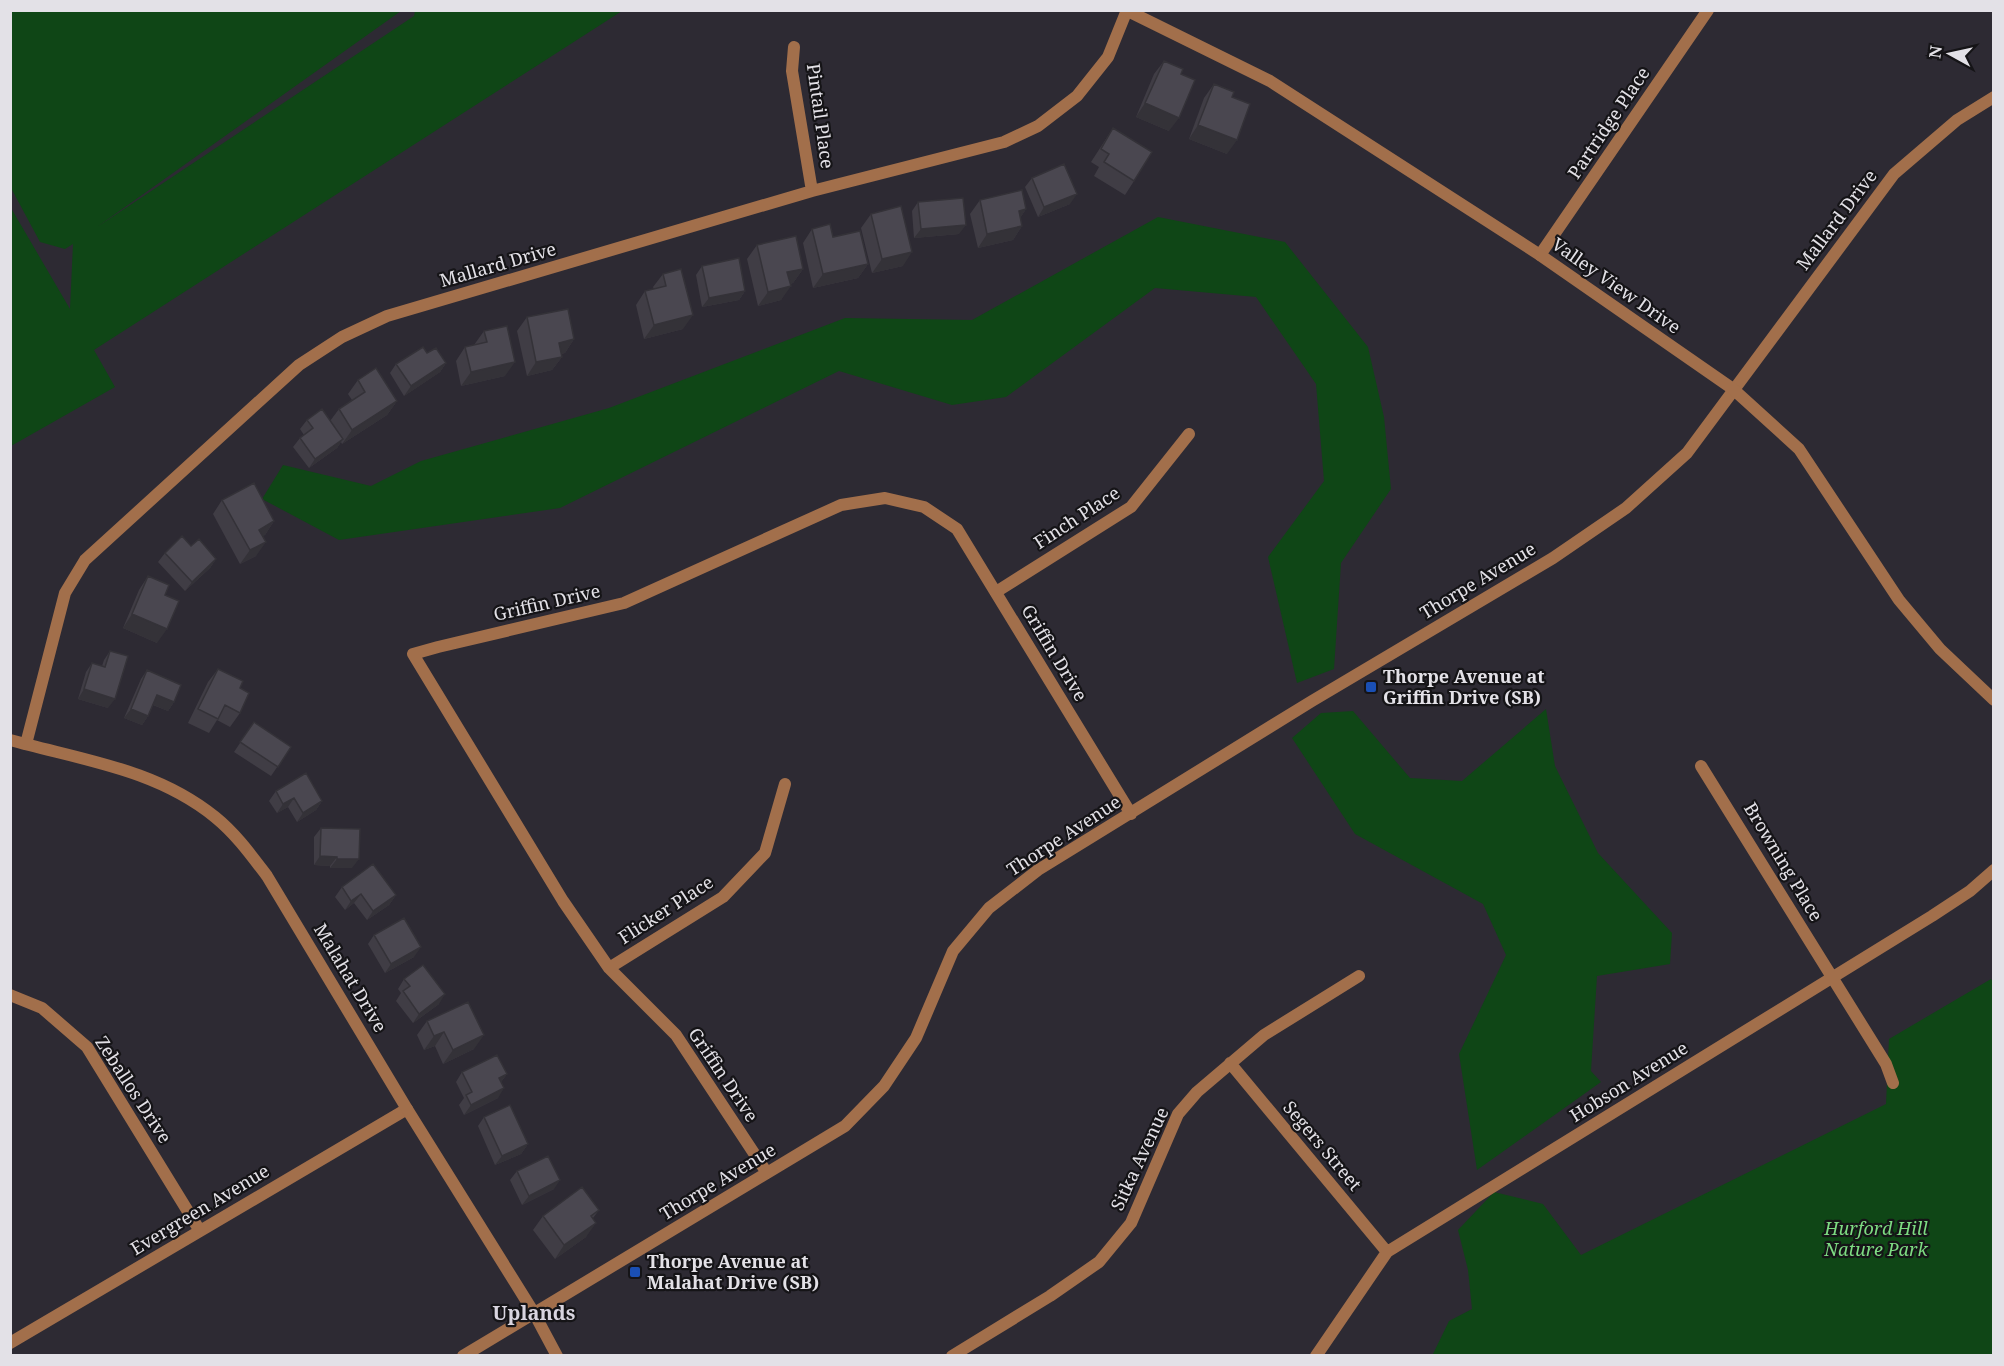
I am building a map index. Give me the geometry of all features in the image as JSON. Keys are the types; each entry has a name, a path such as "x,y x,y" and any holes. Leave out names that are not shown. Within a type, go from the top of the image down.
{"street":[{"name":"Partridge Place","path":"1540,255 1708,10"},
{"name":"Valley View Drive","path":"1127,11 1270,81 1540,255 1733,389 1798,448 1899,600 1940,649 1994,700"},
{"name":"Mallard Drive","path":"26,744 65,593 85,560 299,365 342,337 387,316 812,191 1004,142 1038,126 1077,96 1108,57 1127,11"},
{"name":"Pintail Place","path":"794,46 792,70 812,191"},
{"name":"Mallard Drive","path":"1733,389 1894,174 1957,120 1994,97"},
{"name":"Thorpe Avenue","path":"463,1356 845,1126 885,1086 916,1038 953,951 989,908 1038,870 1312,701 1570,547 1626,508 1687,453 1733,389"},
{"name":"Finch Place","path":"996,592 1131,507 1189,434"},
{"name":"Griffin Drive","path":"767,1173 676,1035 609,968 563,901 413,654 624,603 841,505 885,498 924,507 957,529 1131,814"},
{"name":"Malahat Drive","path":"10,740 124,769 160,782 192,800 232,832 267,876 534,1313 557,1356"},
{"name":"Browning Place","path":"1701,766 1886,1064 1893,1083"},
{"name":"Flicker Place","path":"609,968 723,897 765,852 785,784"},
{"name":"Hobson Avenue","path":"1316,1356 1387,1252 1833,978 1970,891 1994,870"},
{"name":"Sitka Avenue","path":"952,1356 1050,1296 1098,1262 1131,1223 1178,1114 1197,1092 1264,1035 1359,976"},
{"name":"Zeballos Drive","path":"10,995 42,1008 87,1047 200,1231"},
{"name":"Segers Street","path":"1230,1063 1387,1252"},
{"name":"Evergreen Avenue","path":"10,1343 407,1108"}],"green space":[{"path":"10,11 401,11 97,227 414,16 415,11 622,11 94,350 115,387 11,446 11,208 70,309 73,244 65,249 40,242 11,188"},
{"path":"1158,217 1285,242 1368,347 1384,417 1391,489 1341,563 1334,669 1297,683 1268,557 1324,481 1316,384 1256,297 1155,288 1006,397 952,405 839,371 560,508 339,540 262,499 283,465 371,486 421,461 609,408 845,318 972,320"},
{"path":"1546,709 1555,766 1598,853 1672,933 1670,964 1597,976 1591,1071 1601,1082 1477,1170 1459,1054 1506,955 1483,904 1355,834 1292,738 1321,713 1353,711 1410,778 1462,781"},
{"name":"Hurford Hill Nature Park","path":"1991,979 1994,983 1993,1355 1432,1356 1449,1321 1472,1309 1468,1270 1458,1230 1494,1192 1543,1204 1581,1255 1886,1104 1889,1039"}],"building":[{"path":"1164,61 1183,69 1181,74 1195,80 1179,118 1145,103"},
{"path":"1214,84 1234,92 1232,97 1250,104 1237,140 1198,125"},
{"path":"1113,128 1152,152 1134,181 1104,162 1109,154 1101,149"},
{"path":"1064,164 1077,194 1044,207 1032,178"},
{"path":"1022,190 1026,209 1019,211 1022,226 987,234 980,200"},
{"path":"963,198 966,225 921,229 918,202"},
{"path":"901,206 912,252 882,259 871,214"},
{"path":"830,224 833,237 860,231 868,264 823,274 812,229"},
{"path":"796,236 803,269 787,272 791,286 768,292 757,245"},
{"path":"739,258 745,291 709,298 702,266"},
{"path":"681,269 693,315 654,325 645,291 666,286 663,274"},
{"path":"568,309 574,339 559,343 562,357 536,362 527,317"},
{"path":"507,326 515,362 471,372 465,347 487,342 484,331"},
{"path":"423,347 427,353 436,348 446,363 411,386 396,364"},
{"path":"376,368 397,401 352,430 339,409 365,392 358,380"},
{"path":"322,409 343,439 315,459 300,438 313,428 307,420"},
{"path":"254,483 274,521 259,530 266,542 250,550 222,500"},
{"path":"182,536 191,546 199,539 216,559 192,582 165,553"},
{"path":"148,576 169,585 165,595 179,601 167,629 132,614"},
{"path":"110,651 128,656 115,699 84,689 92,663 105,667"},
{"path":"218,669 243,681 240,688 249,693 240,713 225,705 218,719 198,709"},
{"path":"147,670 181,685 174,702 157,695 148,716 131,709"},
{"path":"254,722 291,747 278,767 240,742"},
{"path":"306,773 322,801 303,813 294,798 283,804 276,791"},
{"path":"321,828 360,829 359,859 320,856"},
{"path":"373,864 396,895 373,911 361,894 351,901 342,887"},
{"path":"404,918 421,947 391,964 374,935"},
{"path":"423,965 445,994 419,1014 403,991 410,986 404,979"},
{"path":"468,1002 484,1035 453,1050 444,1032 434,1036 427,1021"},
{"path":"497,1055 507,1074 499,1078 504,1088 471,1105 466,1095 472,1092 462,1072"},
{"path":"510,1105 528,1144 502,1156 484,1117"},
{"path":"548,1156 560,1180 529,1196 517,1171"},
{"path":"582,1187 599,1210 591,1216 596,1223 564,1245 543,1216"}],"place":[{"name":"Thorpe Avenue at Griffin Drive (SB)","path":"1371,687"},
{"name":"Thorpe Avenue at Malahat Drive (SB)","path":"635,1272"}],"district":[{"name":"Uplands","path":"534,1313"}]}
